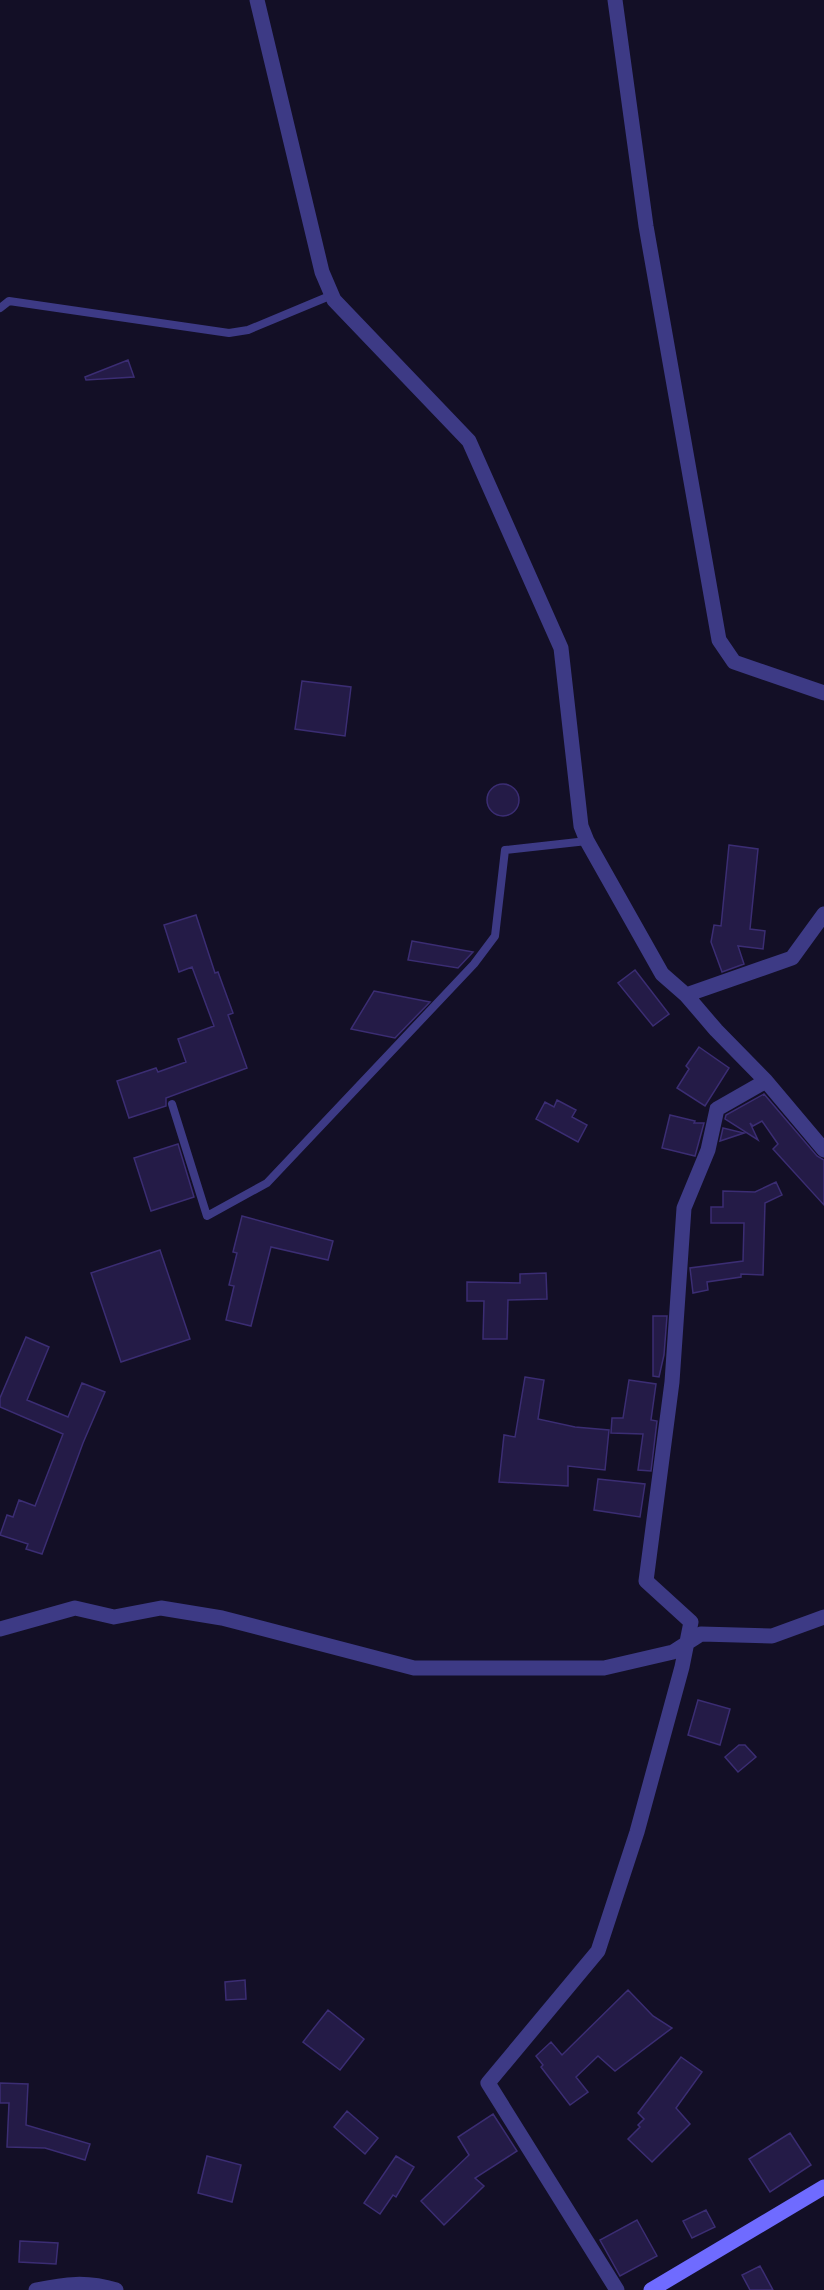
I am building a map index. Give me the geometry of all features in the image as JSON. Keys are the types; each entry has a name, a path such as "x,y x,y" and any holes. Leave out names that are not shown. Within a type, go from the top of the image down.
{"main road":[{"path":"651,2290 824,2187"}],"street":[{"path":"257,0 322,272 334,300 469,441 561,648 581,826 587,841 662,974 686,995 716,1030 766,1081 824,1150"},
{"path":"615,0 646,226 719,640 734,662 824,693"},
{"path":"686,995 792,958 824,914"},
{"path":"616,2290 489,2083 598,1951 637,1832 682,1667 691,1622 646,1581 672,1382 684,1208 708,1150 717,1108 766,1081"},
{"path":"0,1629 75,1608 114,1617 161,1608 222,1618 414,1668 604,1668 673,1652 701,1635 772,1636 824,1617"},
{"path":"36,2290 94,2283 116,2290"}],"lane":[{"path":"0,308 9,301 229,333 248,330 332,295"},
{"path":"172,1104 207,1216 267,1182 474,964 495,936 506,850 587,841"}],"building":[{"path":"128,360 134,377 86,380 85,377"},
{"path":"302,681 351,687 345,736 295,729"},
{"path":"503,784 514,789 519,800 514,811 503,816 492,811 487,800 492,789"},
{"path":"729,845 758,849 750,929 765,931 763,949 738,946 744,964 722,972 711,942 714,925 721,926"},
{"path":"196,915 215,973 218,972 233,1013 228,1015 247,1068 166,1098 166,1106 129,1118 117,1081 156,1068 158,1072 186,1062 178,1039 214,1026 192,967 179,972 164,925"},
{"path":"412,941 473,952 458,968 408,960"},
{"path":"635,970 669,1014 653,1026 618,983"},
{"path":"374,991 430,1002 395,1038 351,1029"},
{"path":"699,1047 729,1068 705,1106 677,1088 689,1069 686,1066"},
{"path":"764,1094 817,1156 824,1160 824,1205 773,1149 778,1144 762,1121 753,1126 750,1123 758,1140 725,1119 726,1115"},
{"path":"557,1100 576,1110 572,1117 587,1125 578,1142 536,1119 545,1102 554,1107"},
{"path":"670,1115 695,1121 694,1123 704,1123 695,1156 662,1148"},
{"path":"723,1128 744,1133 720,1141"},
{"path":"178,1144 194,1197 151,1211 134,1158"},
{"path":"776,1182 782,1195 765,1203 763,1275 741,1274 741,1277 707,1282 708,1290 693,1293 690,1268 743,1261 744,1223 711,1223 711,1207 723,1207 723,1191 755,1192"},
{"path":"242,1216 333,1241 328,1260 271,1247 251,1326 226,1320 234,1286 229,1285 237,1253 233,1252"},
{"path":"160,1250 190,1339 121,1362 91,1273"},
{"path":"546,1273 547,1299 508,1300 507,1339 483,1339 484,1301 467,1301 467,1282 520,1283 520,1274"},
{"path":"653,1316 667,1316 664,1355 659,1377 653,1376"},
{"path":"26,1337 49,1347 27,1400 68,1417 82,1383 105,1392 83,1443 42,1554 26,1549 28,1544 0,1535 7,1515 13,1517 19,1500 35,1506 63,1434 0,1407 0,1398"},
{"path":"525,1377 544,1380 538,1419 575,1427 609,1430 605,1470 568,1466 568,1486 499,1482 504,1435 515,1437"},
{"path":"629,1380 656,1384 651,1420 657,1421 651,1471 638,1470 643,1434 611,1433 612,1418 623,1418"},
{"path":"598,1479 645,1484 640,1517 594,1510"},
{"path":"698,1700 730,1709 720,1745 688,1735"},
{"path":"739,1745 745,1745 756,1757 738,1772 725,1757"},
{"path":"245,1980 246,1999 226,2000 225,1982"},
{"path":"628,1990 653,2016 672,2028 615,2071 598,2056 576,2077 588,2092 570,2105 541,2067 543,2065 536,2056 551,2042 562,2055"},
{"path":"328,2010 364,2039 340,2070 303,2042"},
{"path":"681,2057 702,2072 676,2108 690,2124 652,2162 628,2139 640,2127 638,2125 644,2119 638,2113"},
{"path":"0,2083 28,2084 26,2125 90,2144 85,2160 45,2148 7,2147 9,2103 0,2103"},
{"path":"347,2111 378,2138 365,2154 334,2127"},
{"path":"493,2114 517,2151 475,2178 484,2186 444,2225 421,2201 469,2155 458,2137"},
{"path":"790,2133 811,2165 770,2192 749,2159"},
{"path":"207,2156 241,2165 232,2202 198,2193"},
{"path":"396,2156 414,2167 396,2197 393,2195 380,2214 364,2203"},
{"path":"706,2210 715,2227 692,2238 683,2221"},
{"path":"637,2220 657,2256 620,2276 600,2240"},
{"path":"20,2241 58,2243 56,2264 19,2262"},
{"path":"760,2266 773,2290 750,2290 742,2275"}]}
